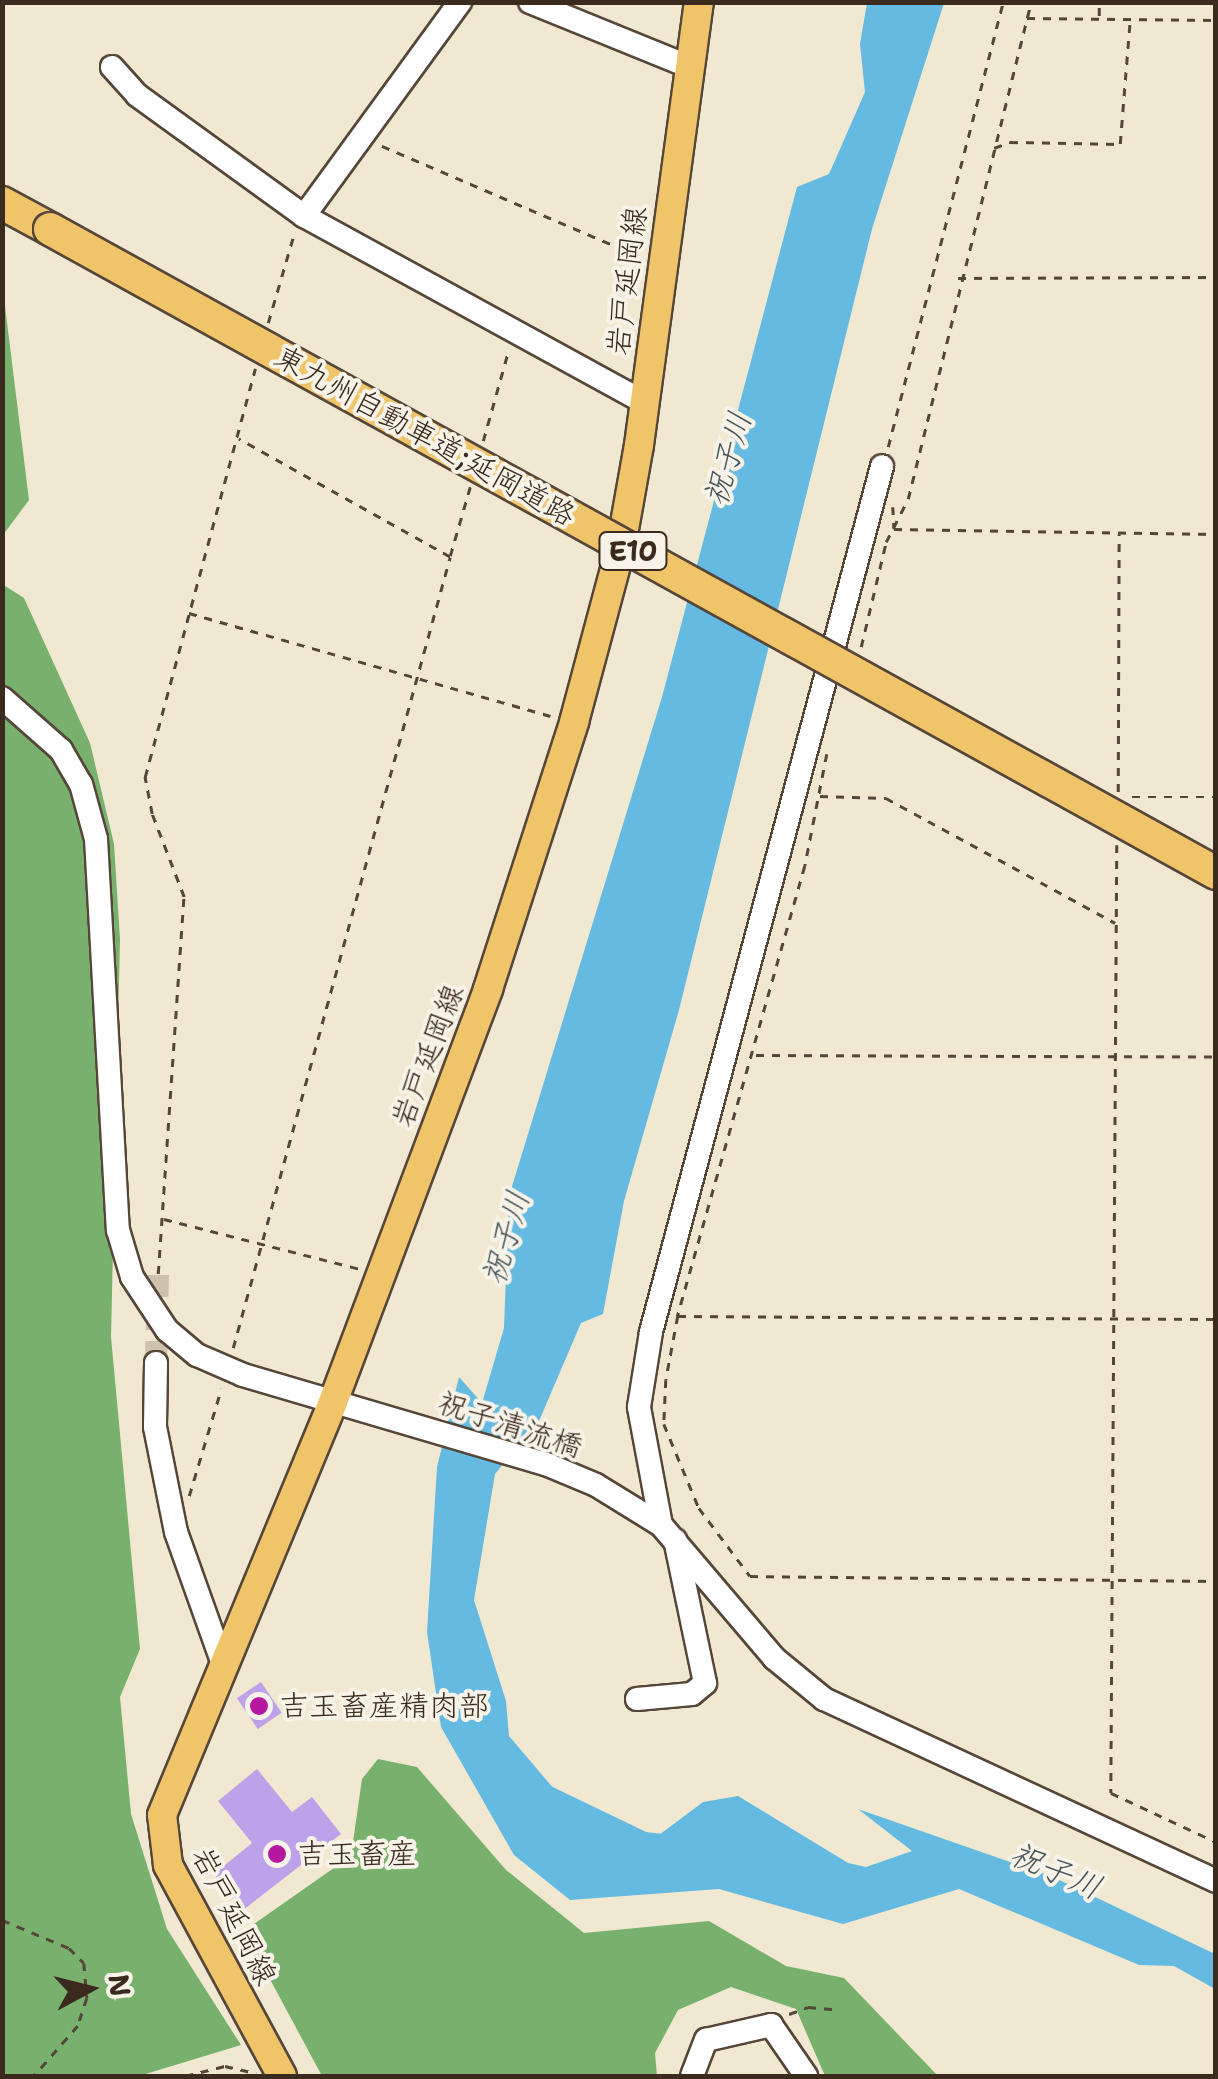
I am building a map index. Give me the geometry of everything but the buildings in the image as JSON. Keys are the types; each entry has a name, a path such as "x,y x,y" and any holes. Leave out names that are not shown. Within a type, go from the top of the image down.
{"highway":[{"name":"東九州自動車道;延岡道路","path":"2,202 1216,873"}],"main road":[{"name":"岩戸延岡線","path":"282,2076 192,1916 165,1853 162,1815 222,1661 333,1402 488,989 574,722 621,546 699,2"}],"street":[{"path":"302,215 460,2"},
{"path":"530,2 688,66"},
{"path":"112,68 152,107 302,215 644,402"},
{"path":"637,1698 692,1694 705,1684 639,1407 651,1332 882,466"},
{"name":"祝子清流橋","path":"2,698 61,750 81,784 96,838 118,1230 132,1277 167,1330 197,1355 333,1402 546,1464 634,1506 668,1532 774,1658 824,1699 1216,1881"},
{"path":"156,1363 155,1427 175,1525 222,1661"},
{"path":"692,2076 706,2040 726,2030 771,2025 806,2076"}],"path":[{"path":"894,529 882,466 1003,2"},
{"path":"860,649 894,529 908,499 958,278 1031,2"},
{"path":"1099,19 1100,2"},
{"path":"1026,18 1216,20"},
{"path":"991,148 1010,142 1120,144 1130,19"},
{"path":"363,137 661,266"},
{"path":"264,338 302,215"},
{"path":"958,278 1216,278"},
{"path":"158,1274 164,1219 174,969 184,897 146,777 259,354"},
{"path":"231,1354 450,557 237,438"},
{"path":"894,529 1216,534"},
{"path":"187,612 574,722"},
{"path":"828,746 820,796 755,1055 678,1316 664,1424 707,1523 750,1576 1216,1580"},
{"path":"820,796 886,798 1116,924"},
{"path":"1117,796 1216,798"},
{"path":"755,1055 1216,1058"},
{"path":"1116,1056 1111,1792 1216,1842"},
{"path":"164,1219 380,1274"},
{"path":"678,1316 1216,1320"},
{"path":"175,1525 186,1508 222,1382"},
{"path":"2,1920 68,1948 84,1963 87,1998 78,2026 34,2076"},
{"path":"771,2025 808,2007 840,2010"},
{"path":"185,2076 225,2066 271,2076"}],"green space":[{"path":"2,282 29,500 3,535 2,535"},
{"path":"2,584 24,598 90,743 114,844 120,939 111,1337 140,1649 120,1697 131,1814 167,1929 241,2045 139,2076 3,2076"},
{"path":"378,1759 417,1767 506,1870 584,1933 709,1921 786,1966 844,1978 938,2076 825,2076 796,2009 731,1987 678,2010 655,2053 657,2076 322,2076 244,1931 351,1856 362,1779"}],"water":[{"path":"867,3 944,3 872,229 679,1010 624,1201 603,1314 581,1323 539,1421 495,1474 474,1600 506,1701 509,1736 600,1843 643,1847 703,1802 738,1796 848,1863 866,1867 912,1851 858,1809 1053,1877 1215,1954 1215,1989 1174,1966 1139,1965 959,1889 843,1924 719,1889 570,1900 514,1855 441,1727 427,1632 437,1467 459,1377 482,1403 504,1328 509,1196 662,697 797,187 829,174 865,92 860,44"}],"waterway":[{"name":"祝子川","path":"541,1798 643,1847 683,1851"}],"tunnel":[{"path":"156,1363 158,1274"}],"place":[{"name":"吉玉畜産精肉部","path":"259,1706"},
{"name":"吉玉畜産","path":"277,1854"}]}
